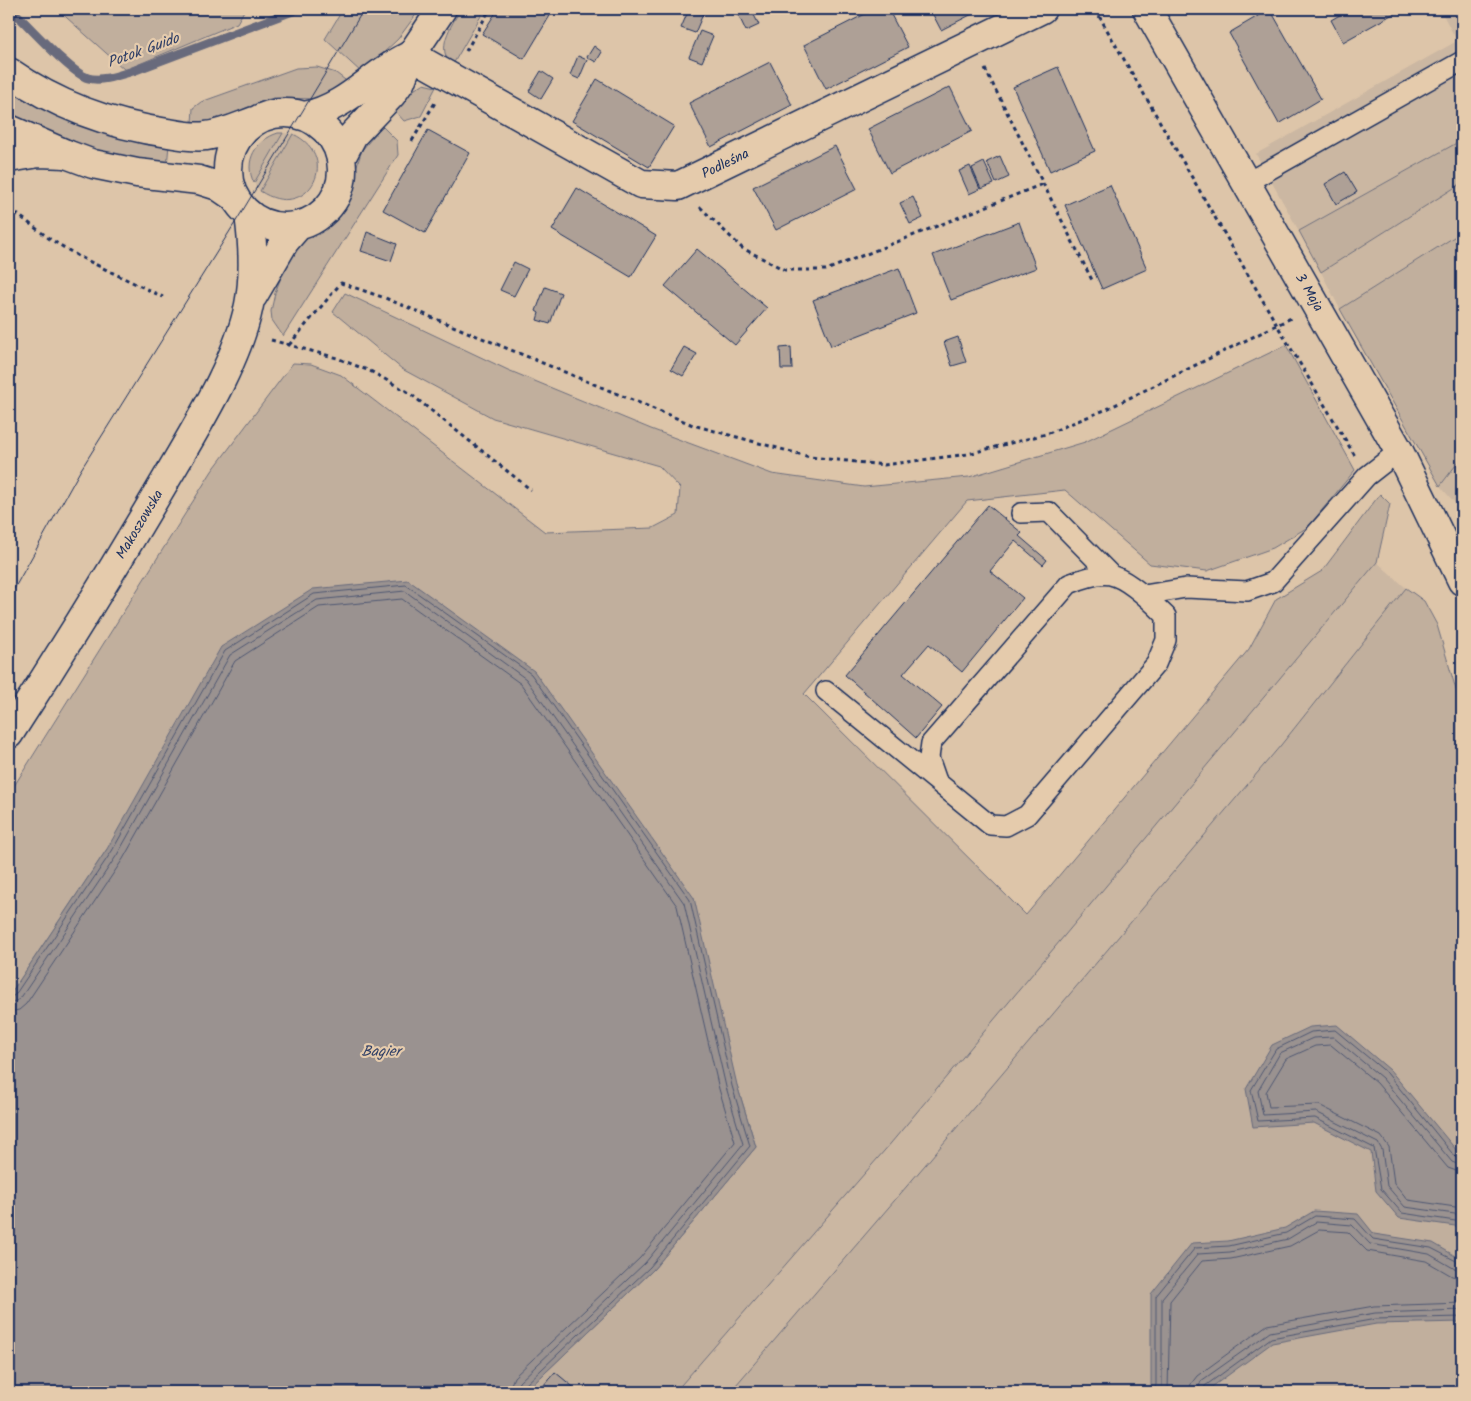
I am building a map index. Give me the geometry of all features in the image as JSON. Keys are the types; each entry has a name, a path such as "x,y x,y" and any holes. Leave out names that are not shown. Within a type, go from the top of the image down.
{"main road":[{"name":"Makoszowska","path":"342,158 353,135 392,94 401,81 411,55 442,9"},
{"name":"Podleśna","path":"411,55 641,184 678,186 1042,9"},
{"name":"3 Maja","path":"1147,9 1399,451 1455,544 1462,581"},
{"name":"Makoszowska","path":"306,116 334,108 391,64 411,55"},
{"path":"9,72 32,88 69,106 111,122 148,130 204,137 228,131 260,118"},
{"name":"Makoszowska","path":"9,734 137,529 208,406 241,333 249,304 252,251 241,205 228,171 230,151 245,129 260,118 278,113 306,116 315,120 331,135 338,146 342,158 342,184 328,208 312,220 298,226 282,227 268,225 241,205"},
{"path":"9,129 93,164 137,173 199,180 218,186 241,205"},
{"path":"9,158 39,153 66,154"},
{"name":"Makoszowska","path":"249,304 281,248 298,226"}],"lane":[{"path":"1246,183 1462,61"},
{"path":"1144,595 1186,588 1247,591 1273,582 1367,476 1399,451"},
{"path":"826,691 990,825 1006,826 1027,815 1156,664 1166,640 1166,616 1144,595 1111,575 1049,512 1021,513"},
{"path":"936,781 929,758 931,743 1069,584 1086,578 1111,575"}],"path":[{"path":"1095,9 1277,325 1367,476"},
{"path":"971,42 1092,280"},
{"path":"678,186 742,248 785,270 826,270 1043,184"},
{"path":"9,208 50,239 78,256 163,297"},
{"path":"290,345 342,283 385,298 693,425 810,458 884,465 968,454 1046,434 1107,409 1317,305"},
{"path":"241,333 337,358 372,372 408,392 531,490"}],"shaded area":[{"path":"57,9 245,9 237,23 125,70"},
{"path":"343,9 420,9 398,39 362,73 325,39"},
{"path":"461,9 485,9 452,66 445,52 446,37"},
{"path":"1440,9 1462,9 1462,140 1299,231 1256,154 1457,41"},
{"path":"317,67 336,73 349,83 320,99 274,98 262,101 232,116 211,122 192,123 193,108 201,102 296,68"},
{"path":"423,84 436,87 421,116 404,121 396,112 412,91"},
{"path":"9,90 47,111 86,126 126,137 169,145 167,166 93,151 20,121 9,114"},
{"path":"382,126 397,141 398,155 283,336 272,320 271,311 275,293 291,251 303,239 332,218 345,202 362,150"},
{"path":"278,133 283,133 254,183 250,167 254,152 263,141"},
{"path":"283,133 293,134 260,191 254,183"},
{"path":"293,134 308,144 316,157 317,171 313,183 305,193 292,199 277,199 260,191"},
{"path":"1462,140 1462,183 1321,272 1299,231"},
{"path":"1462,183 1462,232 1340,309 1321,272"},
{"path":"1462,232 1462,457 1440,486 1340,309"},
{"path":"345,293 508,370 651,429 772,474 864,487 969,477 1085,442 1286,345 1355,470 1308,527 1273,548 1207,571 1150,564 1065,490 967,501 804,694 1026,915 1249,649 1276,599 1322,571 1380,494 1390,504 1377,562 891,1143 675,1392 525,1392 653,1270 756,1147 737,1085 107,849 9,996 9,794 212,471 293,363 311,364 341,375 545,532 653,528 678,515 680,488 659,466 493,418 402,369 333,312"},
{"path":"1462,457 1462,511 1440,486"},
{"path":"1377,562 1406,588 1281,745 730,1392 675,1392 891,1143"},
{"path":"1406,588 1424,601 1437,625 1462,710 1462,1392 730,1392 1281,745"}],"water":[{"name":"Bagier","path":"408,580 534,671 694,898 737,1085 756,1147 653,1270 525,1392 9,1392 9,996 107,849 221,647 313,589"},
{"path":"1337,1025 1390,1070 1462,1157 1462,1227 1399,1218 1376,1191 1371,1152 1314,1123 1253,1127 1246,1089 1272,1045 1310,1027"},
{"path":"1314,1211 1358,1214 1374,1234 1433,1243 1462,1260 1462,1322 1376,1324 1272,1343 1205,1392 1148,1392 1151,1385 1151,1294 1192,1243 1228,1241 1285,1228"}],"building":[{"path":"498,9 554,9 524,59 482,34"},
{"path":"689,9 703,14 695,33 681,28"},
{"path":"751,9 759,25 746,31 736,10"},
{"path":"875,9 888,9 908,47 826,89 804,45"},
{"path":"930,9 982,9 941,30"},
{"path":"1270,9 1321,99 1279,124 1229,33"},
{"path":"1350,9 1402,9 1343,42 1331,20"},
{"path":"700,31 713,36 702,62 689,57"},
{"path":"594,46 602,52 596,62 587,57"},
{"path":"578,56 587,60 579,79 570,75"},
{"path":"770,62 792,105 711,147 689,103"},
{"path":"1058,67 1095,151 1050,171 1013,87"},
{"path":"541,71 553,79 541,99 529,91"},
{"path":"597,79 674,126 649,167 572,121"},
{"path":"950,87 972,131 890,173 868,129"},
{"path":"428,130 470,153 425,233 383,210"},
{"path":"835,146 857,189 776,230 753,187"},
{"path":"1000,156 1009,177 996,183 987,162"},
{"path":"984,162 994,184 981,189 972,168"},
{"path":"970,166 980,189 969,194 959,171"},
{"path":"1345,172 1357,192 1336,204 1325,184"},
{"path":"1110,185 1147,269 1102,289 1065,205"},
{"path":"577,188 656,236 631,277 552,230"},
{"path":"913,197 923,218 910,224 900,203"},
{"path":"1019,222 1036,268 951,300 933,255"},
{"path":"367,232 397,244 391,261 361,251"},
{"path":"697,249 767,308 735,345 665,286"},
{"path":"514,262 528,269 514,296 500,290"},
{"path":"899,268 916,313 831,346 813,300"},
{"path":"545,287 561,293 550,324 537,320 539,313 536,311"},
{"path":"958,337 966,362 952,366 944,342"},
{"path":"684,347 697,354 683,376 671,369"},
{"path":"791,347 792,369 781,369 780,348"},
{"path":"988,505 1022,533 1019,536 1047,560 1043,565 1015,541 990,571 1023,598 962,672 929,644 903,674 942,707 916,738 845,675"},
{"path":"555,1372 578,1391 578,1392 538,1392"}],"waterway":[{"name":"Potok Guido","path":"16,14 72,68 88,78 99,79 110,78 133,71 298,9"}],"tram line":[{"path":"9,598 80,471 243,210 364,9"}]}
